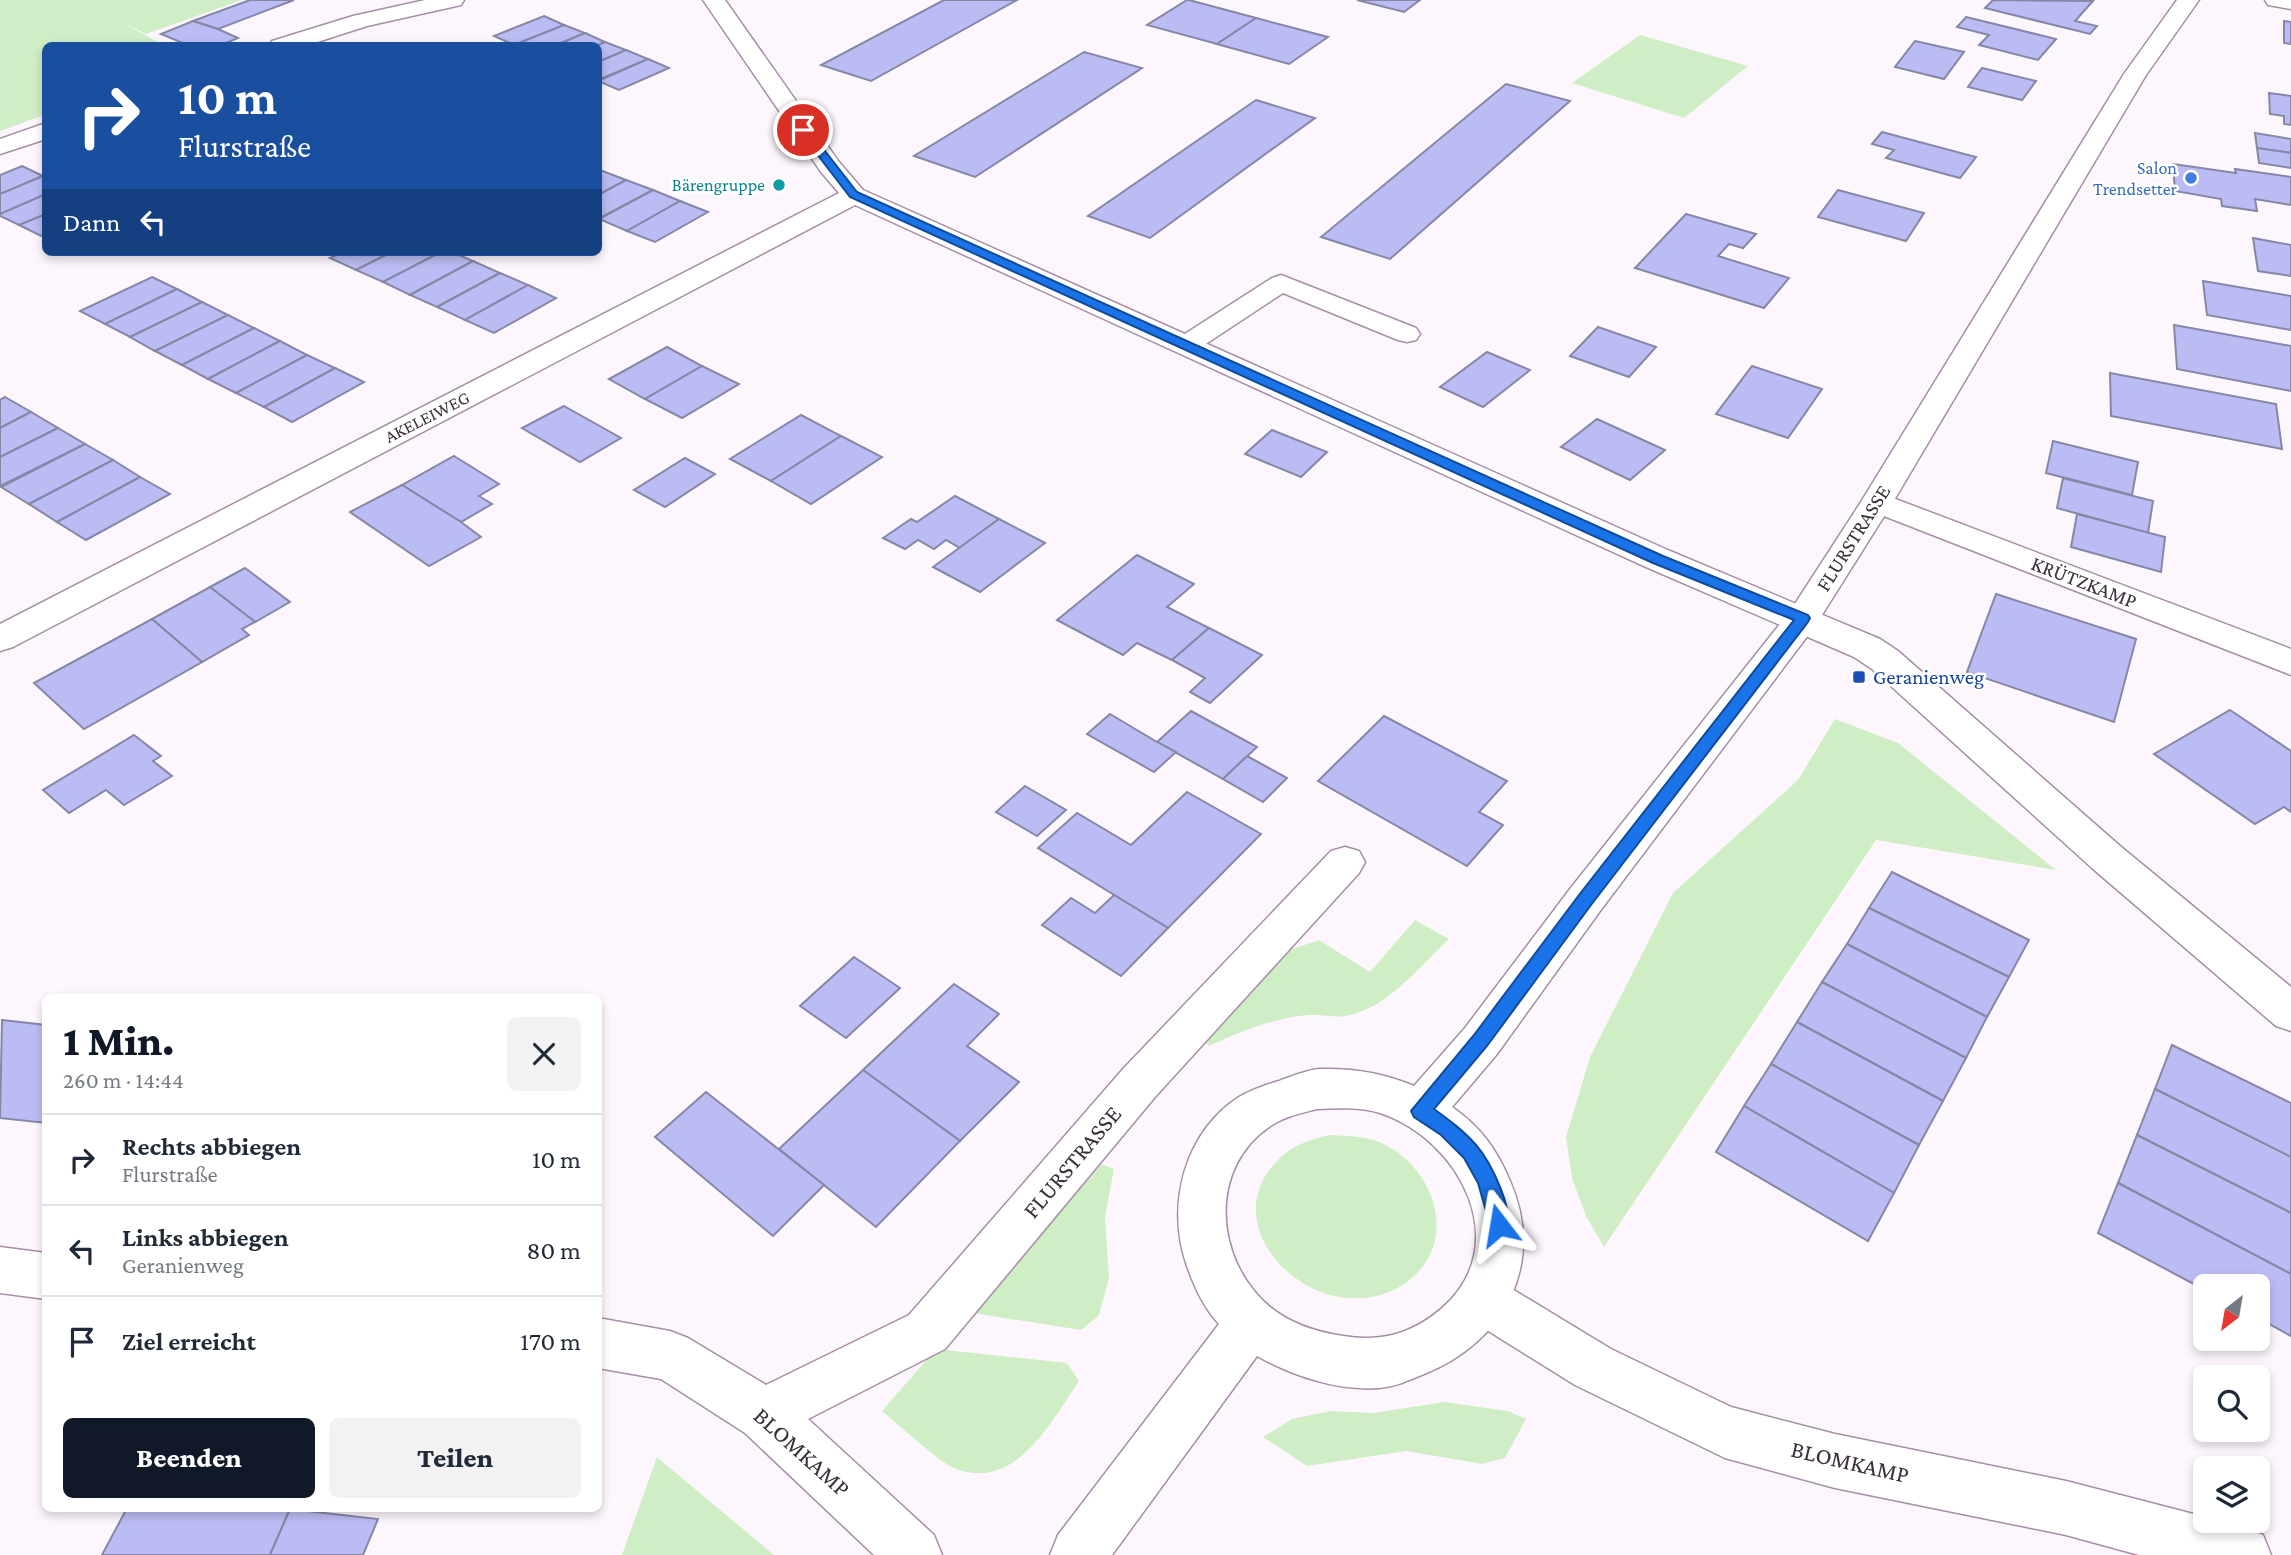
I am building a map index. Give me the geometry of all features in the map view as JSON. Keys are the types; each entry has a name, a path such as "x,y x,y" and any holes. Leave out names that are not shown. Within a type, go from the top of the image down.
{"street":[{"path":"294,42 361,22 453,0"},
{"path":"714,0 790,111 854,195 1658,559 1803,618 1867,648 2116,866 2291,1013"},
{"name":"FLURSTRASSE","path":"1421,1111 1481,1041 1585,900 1803,618 1877,502 2135,74 2188,0"},
{"path":"2276,0 2291,3"},
{"path":"0,147 42,131"},
{"name":"AKELEIWEG","path":"0,639 854,195"},
{"name":"KRÜTZKAMP","path":"1877,502 2291,663"},
{"name":"FLURSTRASSE","path":"764,1414 928,1332 1139,1083 1345,862"},
{"path":"1317,1089 1352,1089 1388,1096 1421,1111 1448,1129 1471,1152 1487,1180 1497,1210 1502,1240 1497,1271 1484,1300 1462,1327 1433,1347 1398,1360 1359,1363 1321,1358 1284,1344 1251,1322 1226,1294 1207,1261 1200,1227 1200,1193 1211,1161 1228,1134 1253,1112 1284,1097 1317,1089"},
{"path":"0,1270 42,1275"},
{"name":"BLOMKAMP","path":"1484,1300 1593,1367 1725,1432 1835,1461 2066,1508 2244,1555"},
{"path":"1078,1555 1251,1322"},
{"name":"BLOMKAMP","path":"602,1344 670,1356 764,1414 914,1555"}],"lane":[{"path":"1186,345 1281,283 1407,334"}],"green space":[{"path":"0,0 242,0 146,34 122,22 158,42 42,42 42,116 0,131"},
{"path":"1640,35 1748,66 1684,118 1572,83"},
{"path":"1835,719 1898,743 2056,870 1876,840 1604,1247 1586,1216 1572,1178 1566,1137 1590,1057 1673,893 1798,780"},
{"path":"1415,920 1449,939 1401,985 1374,1005 1345,1016 1307,1015 1281,1019 1209,1046 1202,1037 1280,953 1319,940 1370,972"},
{"path":"1329,1135 1371,1139 1393,1150 1408,1161 1420,1175 1435,1209 1437,1227 1434,1245 1426,1262 1407,1282 1382,1294 1364,1298 1335,1296 1309,1286 1286,1270 1268,1250 1258,1226 1256,1201 1265,1176 1286,1153 1306,1142"},
{"path":"1102,1164 1114,1169 1105,1217 1109,1278 1099,1315 1081,1330 972,1313"},
{"path":"936,1349 1067,1363 1079,1381 1029,1449 1013,1462 995,1471 976,1473 947,1464 882,1411"},
{"path":"1444,1402 1508,1411 1526,1419 1505,1458 1482,1464 1406,1451 1307,1466 1263,1437 1292,1419 1331,1411 1373,1413"},
{"path":"657,1457 774,1555 622,1555"}],"building":[{"path":"250,0 294,0 218,29 193,21"},
{"path":"944,0 1017,0 871,81 821,65"},
{"path":"1187,0 1256,18 1217,44 1147,25"},
{"path":"1357,0 1420,0 1404,12"},
{"path":"1993,0 2093,1 2075,21 2097,26 2090,34 1985,8"},
{"path":"544,16 564,25 522,42 507,42 494,36"},
{"path":"1966,17 2056,39 2038,60 1979,45 1989,35 1957,27"},
{"path":"1256,18 1328,37 1289,64 1217,44"},
{"path":"193,21 238,38 228,42 180,42 161,34"},
{"path":"2284,21 2291,22 2291,44 2284,43"},
{"path":"564,25 585,33 564,42 522,42"},
{"path":"585,33 605,42 602,43 564,42"},
{"path":"1915,41 1964,52 1944,79 1895,67"},
{"path":"605,42 626,50 602,60 602,43"},
{"path":"626,50 648,59 602,78 602,60"},
{"path":"1084,52 1142,68 975,177 914,156"},
{"path":"648,59 669,68 619,90 602,83 602,79"},
{"path":"1982,68 2036,81 2022,100 1968,87"},
{"path":"1506,84 1570,101 1390,259 1321,237"},
{"path":"2269,93 2291,96 2291,125 2284,124 2284,116 2270,114"},
{"path":"1256,100 1315,118 1150,238 1088,216"},
{"path":"1882,132 1976,157 1960,178 1886,158 1894,150 1872,144"},
{"path":"2255,133 2291,139 2291,153 2257,148"},
{"path":"2257,148 2291,153 2291,168 2259,163"},
{"path":"2173,164 2291,177 2291,205 2255,199 2257,211 2222,206 2221,199 2175,191"},
{"path":"22,166 42,176 0,194 0,175"},
{"path":"602,171 626,180 602,193"},
{"path":"42,176 42,196 0,214 0,194"},
{"path":"626,180 653,190 602,217 602,193"},
{"path":"653,190 680,201 627,231 602,220 602,217"},
{"path":"1838,190 1924,213 1906,241 1818,217"},
{"path":"42,196 42,216 19,225 0,214"},
{"path":"680,201 708,212 655,242 627,231"},
{"path":"1686,214 1756,234 1743,248 1729,244 1718,256 1789,278 1764,308 1635,268"},
{"path":"42,216 42,236 41,236 19,225"},
{"path":"2253,238 2291,245 2291,276 2258,271"},
{"path":"334,256 384,256 356,270 330,258"},
{"path":"384,256 433,256 383,282 356,270"},
{"path":"433,256 461,256 473,261 410,295 383,282"},
{"path":"473,261 500,273 437,307 410,295"},
{"path":"500,273 528,285 465,320 437,307"},
{"path":"152,277 177,289 105,324 80,311"},
{"path":"2203,281 2291,296 2291,330 2207,315"},
{"path":"528,285 556,298 494,333 465,320"},
{"path":"177,289 202,302 130,337 105,324"},
{"path":"202,302 228,315 155,351 130,337"},
{"path":"228,315 254,328 182,365 155,351"},
{"path":"2174,325 2291,346 2291,391 2177,369"},
{"path":"1598,327 1656,347 1629,377 1570,356"},
{"path":"254,328 280,341 208,379 182,365"},
{"path":"280,341 307,355 236,393 208,379"},
{"path":"667,347 702,366 645,399 609,379"},
{"path":"1487,352 1530,370 1483,407 1440,387"},
{"path":"307,355 335,368 264,407 236,393"},
{"path":"702,366 739,384 682,418 645,399"},
{"path":"1752,366 1822,389 1788,438 1716,414"},
{"path":"335,368 364,382 292,422 264,407"},
{"path":"2110,373 2276,404 2282,449 2111,416"},
{"path":"5,397 31,412 0,428 0,400"},
{"path":"564,406 621,438 580,462 522,428"},
{"path":"31,412 58,428 0,457 0,428"},
{"path":"801,415 841,436 771,481 730,459"},
{"path":"1597,419 1665,450 1630,480 1561,447"},
{"path":"58,428 85,444 0,486 0,457"},
{"path":"1272,430 1327,452 1301,477 1245,454"},
{"path":"841,436 882,457 811,504 771,481"},
{"path":"2053,441 2138,462 2132,495 2046,473"},
{"path":"85,444 113,460 29,504 1,487"},
{"path":"454,456 499,484 479,496 492,504 461,522 402,485"},
{"path":"685,458 715,474 665,507 634,490"},
{"path":"113,460 140,477 57,522 29,504"},
{"path":"140,477 170,494 86,540 57,522"},
{"path":"2063,478 2153,501 2148,533 2057,508"},
{"path":"402,485 481,537 429,566 350,512"},
{"path":"955,496 999,519 960,548 946,540 934,549 918,540 905,549 883,538 911,519 917,522"},
{"path":"2077,514 2165,537 2161,572 2071,547"},
{"path":"999,519 1045,543 980,592 933,567"},
{"path":"1137,555 1194,584 1167,607 1209,628 1172,660 1137,643 1123,655 1057,620"},
{"path":"245,568 290,602 255,622 210,587"},
{"path":"210,587 255,622 242,629 249,635 202,662 152,619"},
{"path":"1996,594 2136,639 2114,722 1967,672"},
{"path":"152,619 202,662 84,729 34,683"},
{"path":"1209,628 1262,655 1210,703 1190,692 1205,678 1172,660"},
{"path":"2230,710 2291,751 2291,812 2284,807 2255,824 2154,754"},
{"path":"1191,711 1257,747 1223,779 1157,742"},
{"path":"1110,714 1176,752 1154,772 1087,734"},
{"path":"1384,716 1507,781 1479,812 1503,825 1467,866 1318,781"},
{"path":"134,735 161,756 153,761 172,776 124,805 106,790 69,813 43,790"},
{"path":"1247,756 1287,778 1263,802 1223,779"},
{"path":"1025,786 1066,810 1037,836 996,812"},
{"path":"1187,792 1261,834 1168,928 1038,848 1077,813 1131,845"},
{"path":"1892,872 2029,940 2009,977 1869,908"},
{"path":"1114,895 1168,928 1121,976 1042,925 1071,898 1095,913"},
{"path":"1869,908 2009,977 1987,1017 1847,944"},
{"path":"1847,944 1987,1017 1966,1058 1822,982"},
{"path":"854,957 900,988 846,1038 800,1006"},
{"path":"1822,982 1966,1058 1943,1101 1797,1022"},
{"path":"954,984 999,1014 967,1046 1019,1082 960,1141 863,1070"},
{"path":"2,1020 42,1025 42,1123 0,1118"},
{"path":"1797,1022 1943,1101 1919,1145 1771,1064"},
{"path":"2172,1045 2291,1103 2291,1157 2155,1089"},
{"path":"1771,1064 1919,1145 1894,1193 1744,1106"},
{"path":"863,1070 960,1141 876,1227 779,1149"},
{"path":"2155,1089 2291,1157 2291,1213 2137,1135"},
{"path":"706,1092 824,1185 773,1236 655,1137"},
{"path":"1744,1106 1894,1193 1868,1241 1716,1152"},
{"path":"2137,1135 2291,1213 2291,1274 2118,1183"},
{"path":"2118,1183 2291,1274 2291,1336 2270,1325 2270,1274 2193,1274 2193,1284 2098,1233"},
{"path":"125,1512 289,1512 270,1555 102,1555"},
{"path":"289,1512 316,1512 378,1519 363,1555 270,1555"}],"place":[{"name":"Salon Trendsetter","path":"2191,178"},
{"name":"Bärengruppe","path":"779,185"},
{"name":"Geranienweg","path":"1859,677"}],"route":[{"path":"803,130 854,195 1658,559 1803,618 1585,900 1481,1041 1421,1111 1448,1129 1471,1152 1487,1180 1499,1225"}]}
